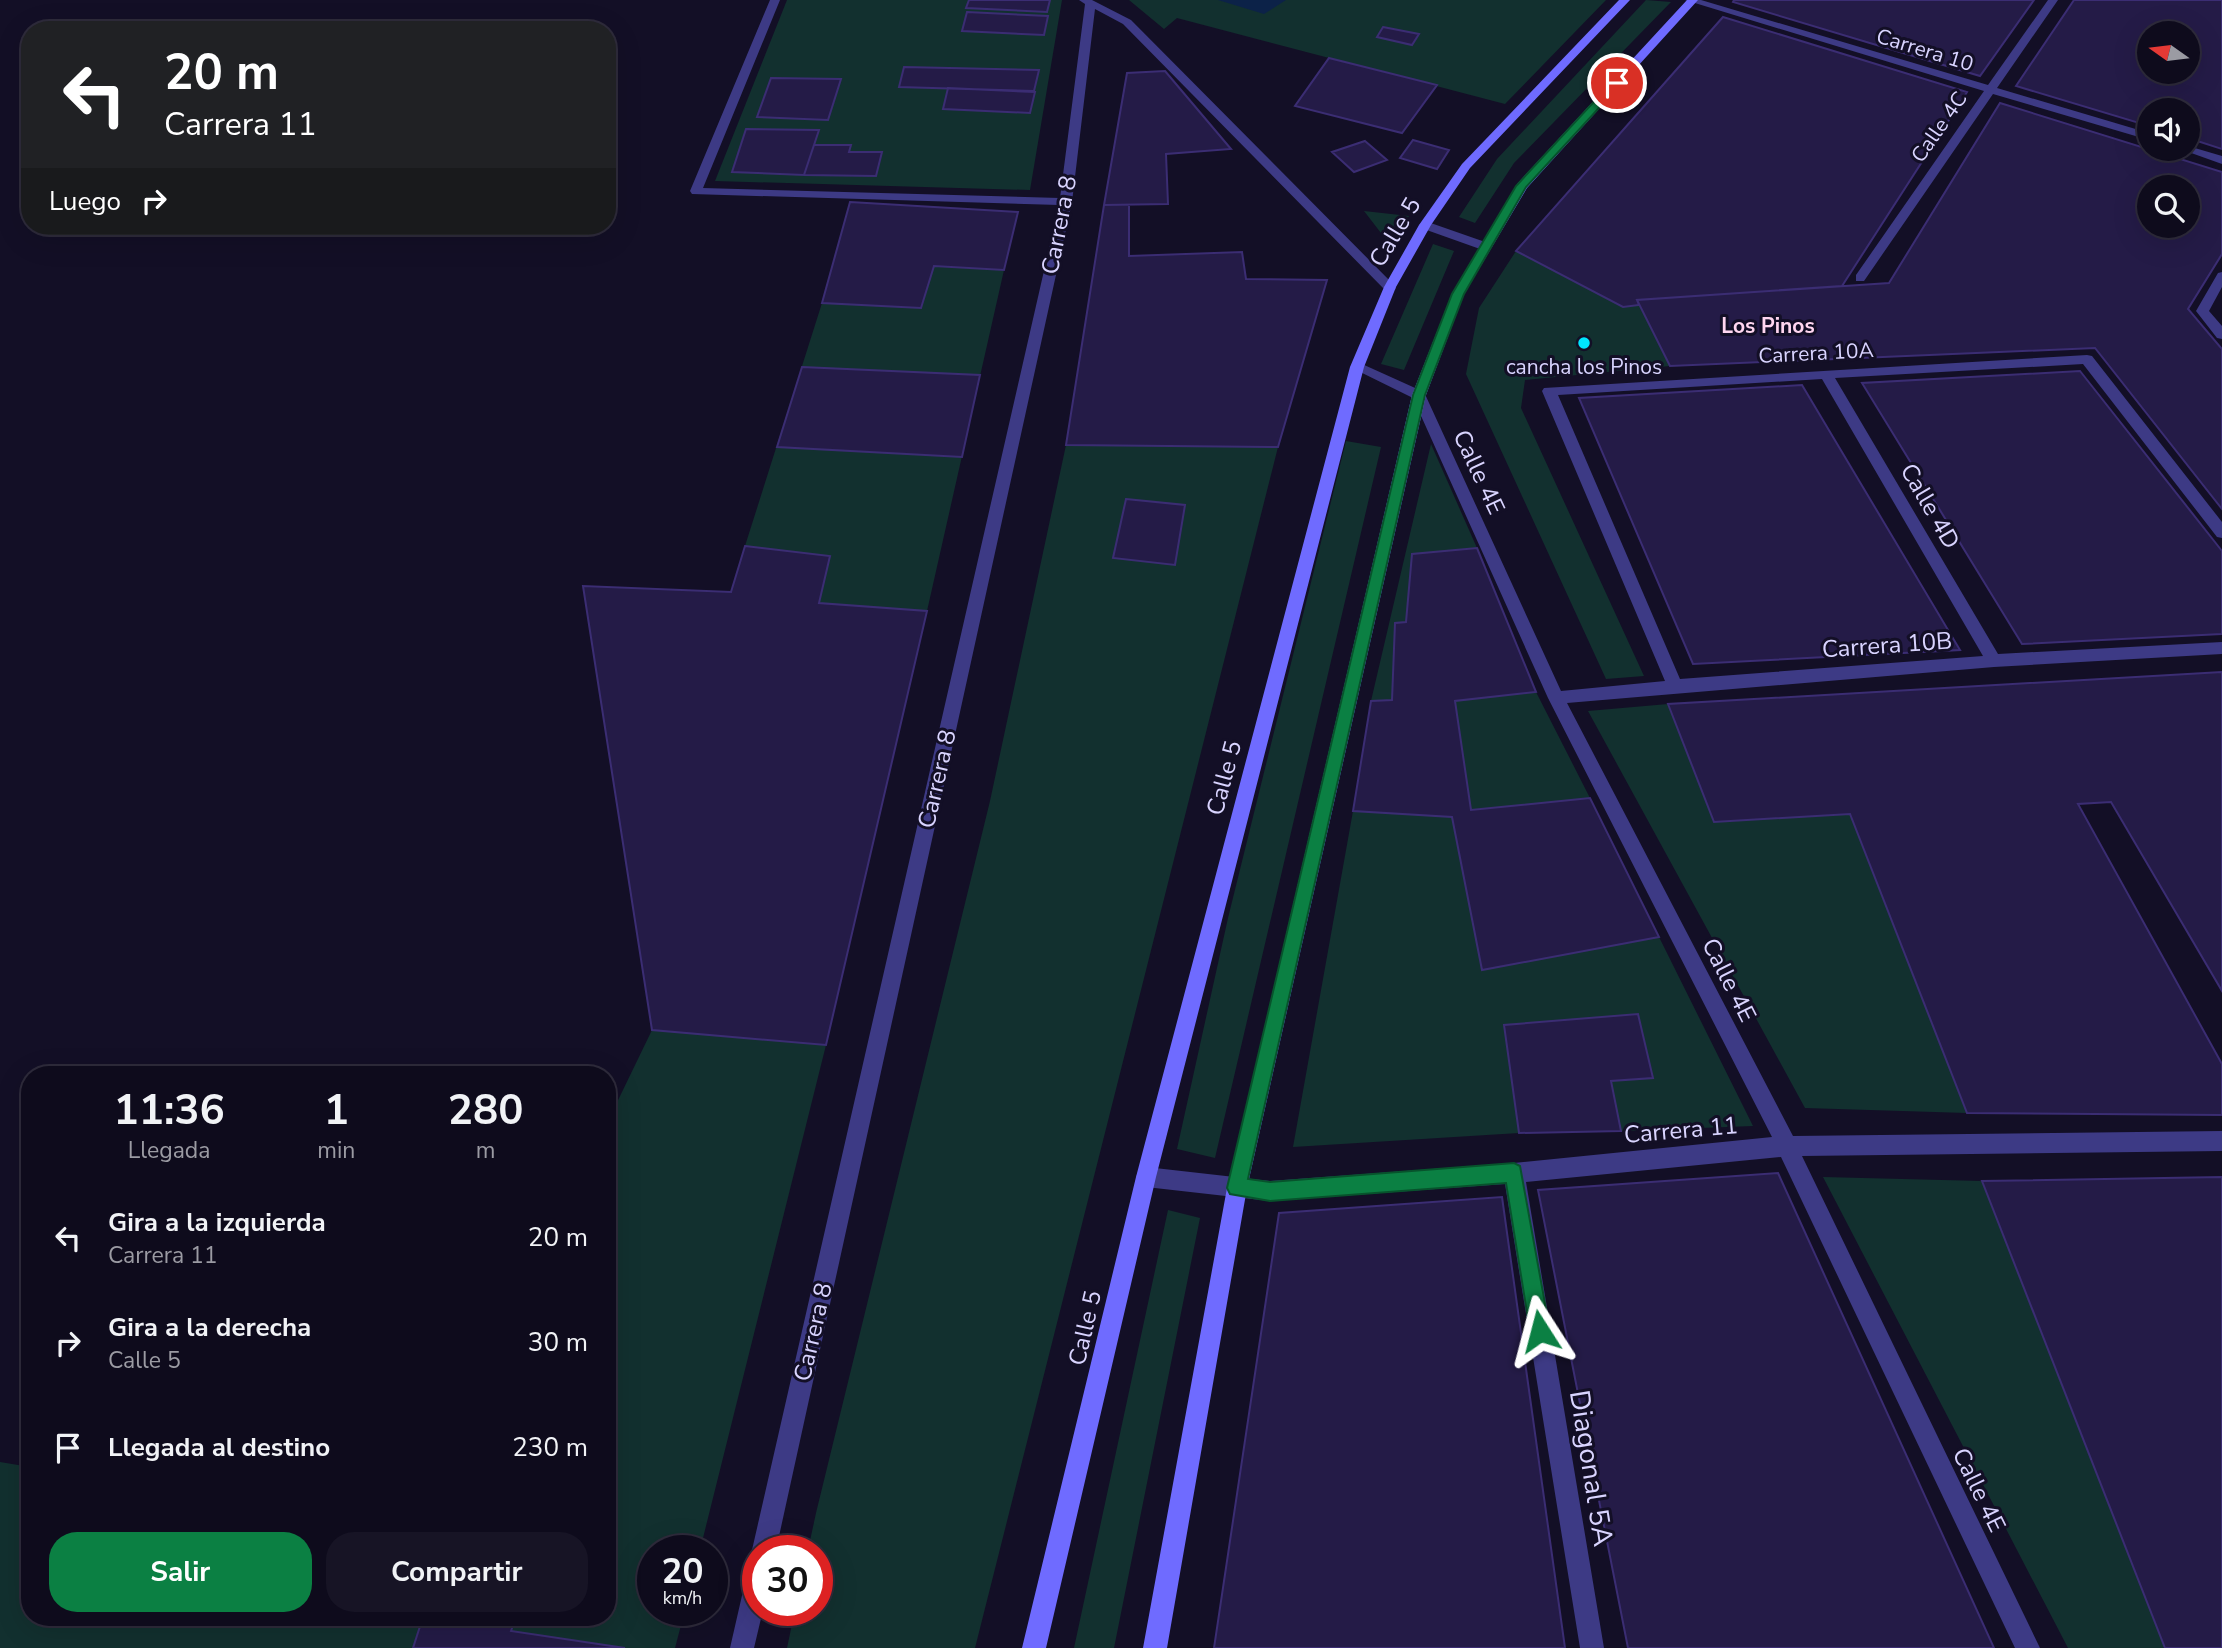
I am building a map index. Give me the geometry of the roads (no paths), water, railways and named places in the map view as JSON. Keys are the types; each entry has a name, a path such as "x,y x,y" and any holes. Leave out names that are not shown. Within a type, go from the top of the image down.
{"main road":[{"name":"Calle 5","path":"1034,1648 1146,1177 1357,367 1391,287 1425,225 1466,166 1625,0"},
{"path":"1155,1648 1237,1188 1419,395 1458,294 1484,246 1522,186 1692,0"}],"street":[{"path":"775,0 696,191 1066,202"},
{"name":"Carrera 10","path":"1692,0 2137,134"},
{"name":"Calle 4C","path":"1860,278 2053,0"},
{"path":"1091,1 1127,22 1391,287"},
{"name":"Carrera 8","path":"767,1535 1066,202 1091,1"},
{"path":"2200,153 2222,160"},
{"path":"1425,225 1484,246"},
{"path":"2222,276 2202,311 2222,335"},
{"name":"Carrera 10A","path":"1675,686 1549,391 2087,359 2222,533"},
{"path":"1357,367 1419,395"},
{"name":"Calle 4D","path":"1826,374 1994,661"},
{"name":"Calle 4E","path":"1419,395 1556,698 1787,1146 2028,1648"},
{"name":"Carrera 10B","path":"1556,698 1994,661 2222,648"},
{"name":"Carrera 11","path":"1146,1177 1270,1191 1514,1173 1787,1146 2222,1141"},
{"name":"Diagonal 5A","path":"1514,1173 1592,1648"},
{"path":"742,1648 747,1626"}],"water":[{"path":"1218,0 1286,0 1264,14"}],"place":[{"name":"cancha los Pinos","path":"1584,343"}],"district":[{"name":"Los Pinos","path":"1768,326"}]}
